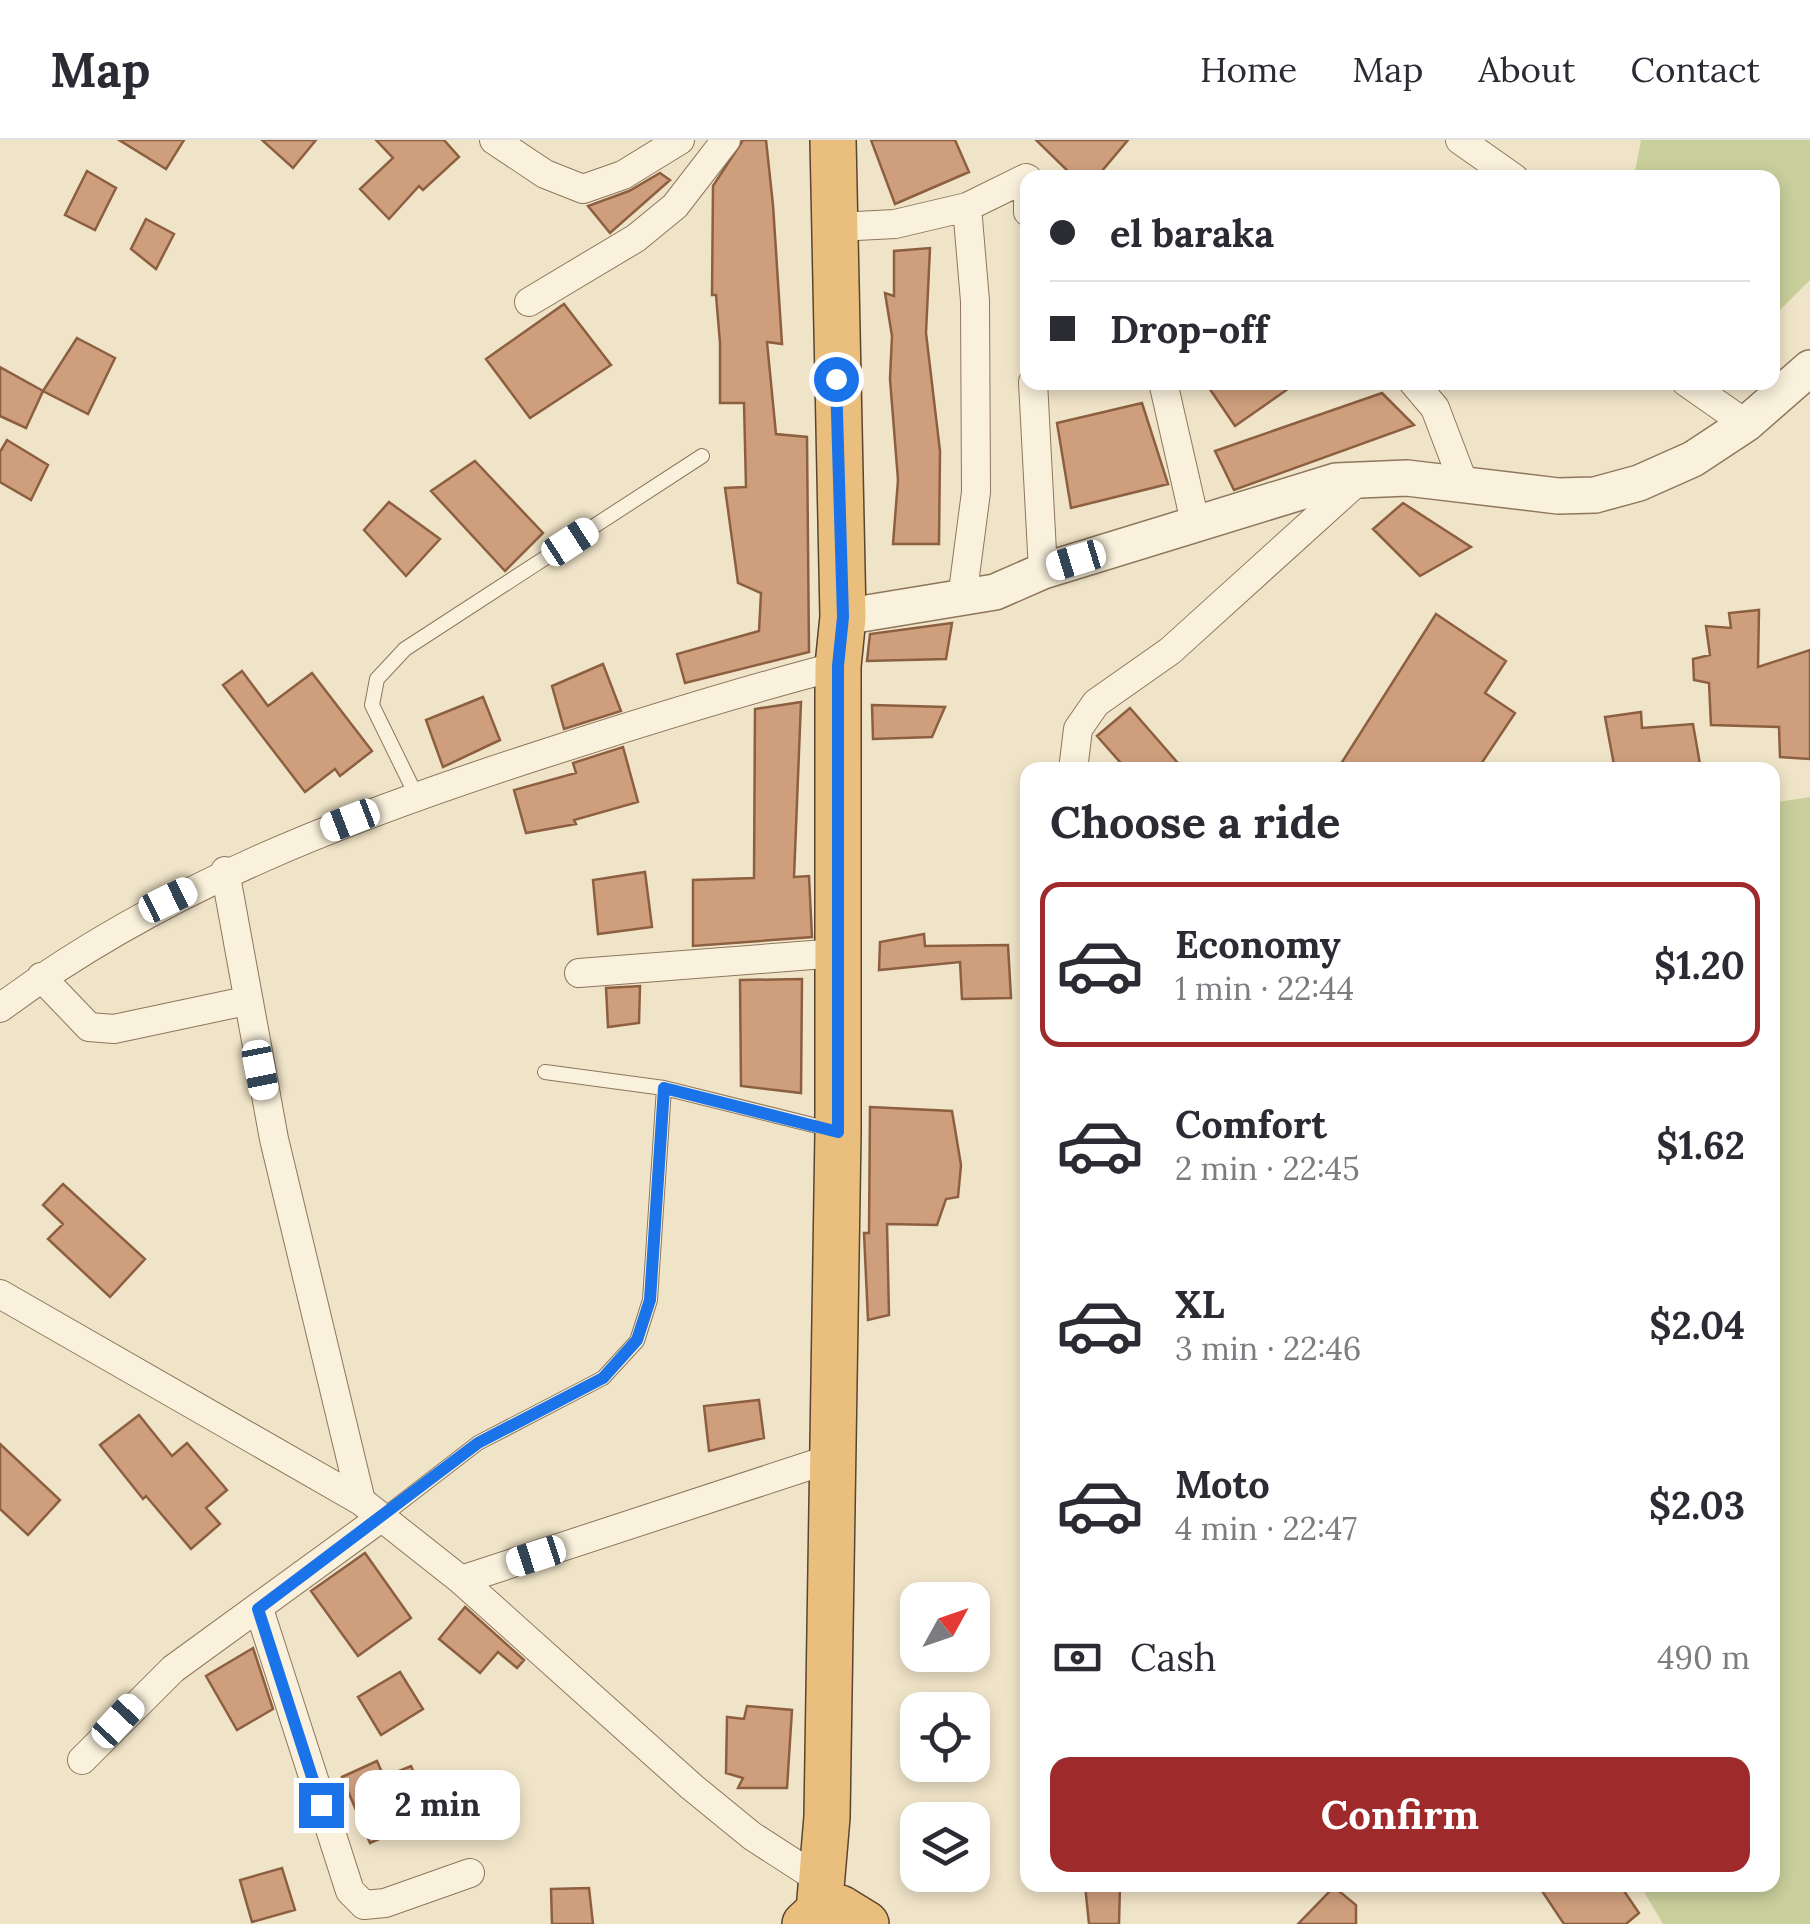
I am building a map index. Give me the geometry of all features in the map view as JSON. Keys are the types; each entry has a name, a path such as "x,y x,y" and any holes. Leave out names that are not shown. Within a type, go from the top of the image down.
{"highway":[{"path":"832,140 837,226 834,299 843,617 838,666 838,1132 827,1818 832,1910"}],"street":[{"path":"494,140 544,174 583,190 623,175 680,140"},
{"path":"530,302 636,238 674,206 726,140"},
{"path":"1460,140 1503,170"},
{"path":"837,226 895,224 967,207 1020,182"},
{"path":"962,599 976,492 975,301 967,207"},
{"path":"843,617 995,592 1043,571 1269,498 1360,479 1407,478 1465,487 1595,495 1639,483 1693,459 1746,424 1810,368"},
{"path":"1033,390 1043,571"},
{"path":"1165,390 1195,522"},
{"path":"1419,390 1436,408 1465,487"},
{"path":"1697,390 1746,424"},
{"path":"1074,762 1078,729 1096,703 1170,651 1360,479"},
{"path":"0,1008 41,977 168,900 225,872 416,795 733,693 838,666"},
{"path":"225,872 274,1139 372,1509"},
{"path":"579,974 838,954"},
{"path":"41,977 89,1027 114,1029 246,1002"},
{"path":"0,1294 372,1509 461,1580 832,1910"},
{"path":"461,1580 833,1458"},
{"path":"82,1760 173,1670 258,1609 372,1509"},
{"path":"258,1609 350,1891 364,1905 385,1903 470,1874"}],"lane":[{"path":"416,795 372,705 377,678 405,649 702,456"},
{"path":"544,1072 664,1088 838,1132"},
{"path":"372,1509 478,1443 603,1378 637,1340 650,1300 664,1088"}],"green space":[{"path":"1641,140 1810,140 1810,280 1780,310 1780,170 1635,170"},
{"path":"1810,797 1810,1924 1663,1924 1644,1892 1780,1892 1780,802"}],"building":[{"path":"119,140 184,140 166,169"},
{"path":"262,140 316,140 293,168"},
{"path":"376,140 444,140 459,157 423,190 419,186 389,219 360,189 393,158"},
{"path":"743,140 766,140 782,344 767,342 776,434 807,437 809,652 685,683 677,654 759,631 761,593 738,583 725,488 746,487 744,403 720,403 720,343 716,295 712,295 713,186"},
{"path":"871,140 955,140 969,172 895,204"},
{"path":"1036,140 1128,140 1103,170 1067,170"},
{"path":"87,171 116,188 95,230 65,215"},
{"path":"660,173 670,180 610,233 588,206 629,191"},
{"path":"146,219 174,234 156,269 131,249"},
{"path":"930,248 926,333 940,451 939,544 893,544 898,480 890,379 892,336 885,293 894,296 894,251"},
{"path":"564,304 611,365 530,418 486,359"},
{"path":"77,338 115,358 88,414 43,391"},
{"path":"0,367 43,391 26,428 0,416"},
{"path":"1210,390 1287,390 1235,426"},
{"path":"1382,393 1414,425 1234,490 1215,451"},
{"path":"1142,403 1168,484 1071,508 1057,423"},
{"path":"7,440 48,465 31,500 0,482 0,452"},
{"path":"475,461 543,533 505,571 431,491"},
{"path":"389,502 440,539 406,576 364,530"},
{"path":"1403,503 1471,547 1420,576 1373,529"},
{"path":"1759,610 1758,667 1810,650 1810,759 1780,757 1779,727 1711,725 1709,683 1694,680 1693,659 1710,655 1706,626 1731,628 1729,613"},
{"path":"1436,614 1506,661 1485,693 1515,713 1482,762 1342,762"},
{"path":"952,623 946,659 867,661 870,634"},
{"path":"603,664 621,711 564,729 552,686"},
{"path":"242,671 268,706 312,673 372,751 340,776 335,769 305,792 223,685"},
{"path":"483,697 500,740 443,767 426,720"},
{"path":"801,702 794,877 809,876 812,937 693,946 693,880 754,878 755,709"},
{"path":"872,705 945,707 932,737 873,739"},
{"path":"1130,708 1177,762 1120,762 1097,736"},
{"path":"1641,712 1642,728 1693,724 1700,762 1613,762 1605,717"},
{"path":"623,747 638,802 574,820 576,824 526,833 514,790 576,773 573,763"},
{"path":"645,872 652,927 598,934 593,880"},
{"path":"924,934 925,946 1008,945 1011,998 962,999 960,962 879,970 880,942"},
{"path":"802,979 801,1093 741,1086 740,980"},
{"path":"640,986 639,1023 608,1027 606,988"},
{"path":"870,1107 952,1111 961,1165 958,1197 946,1199 937,1225 887,1224 889,1315 868,1320 864,1233 869,1233"},
{"path":"63,1184 145,1259 110,1297 48,1239 63,1224 43,1205"},
{"path":"759,1400 764,1438 709,1451 704,1406"},
{"path":"139,1415 172,1456 187,1443 227,1490 206,1508 220,1524 191,1549 146,1496 143,1499 100,1445"},
{"path":"0,1444 60,1500 28,1535 0,1509"},
{"path":"365,1553 411,1618 358,1656 311,1591"},
{"path":"465,1607 524,1660 517,1668 498,1652 480,1673 439,1639"},
{"path":"253,1648 273,1709 237,1730 206,1676"},
{"path":"400,1672 423,1709 381,1735 358,1697"},
{"path":"747,1706 792,1710 787,1788 738,1788 743,1778 726,1773 727,1717 744,1719"},
{"path":"377,1761 384,1777 411,1766 433,1815 370,1843 342,1777"},
{"path":"282,1868 295,1910 252,1922 240,1880"},
{"path":"589,1888 593,1924 552,1924 551,1889"},
{"path":"1086,1892 1120,1892 1119,1924 1089,1924"},
{"path":"1329,1892 1340,1892 1356,1905 1356,1924 1298,1924"},
{"path":"1543,1892 1625,1892 1639,1913 1626,1924 1564,1924"}],"route":[{"path":"321,1805 258,1609 478,1443 603,1378 637,1340 650,1300 664,1088 838,1132 838,666 843,617 836,379"}]}
